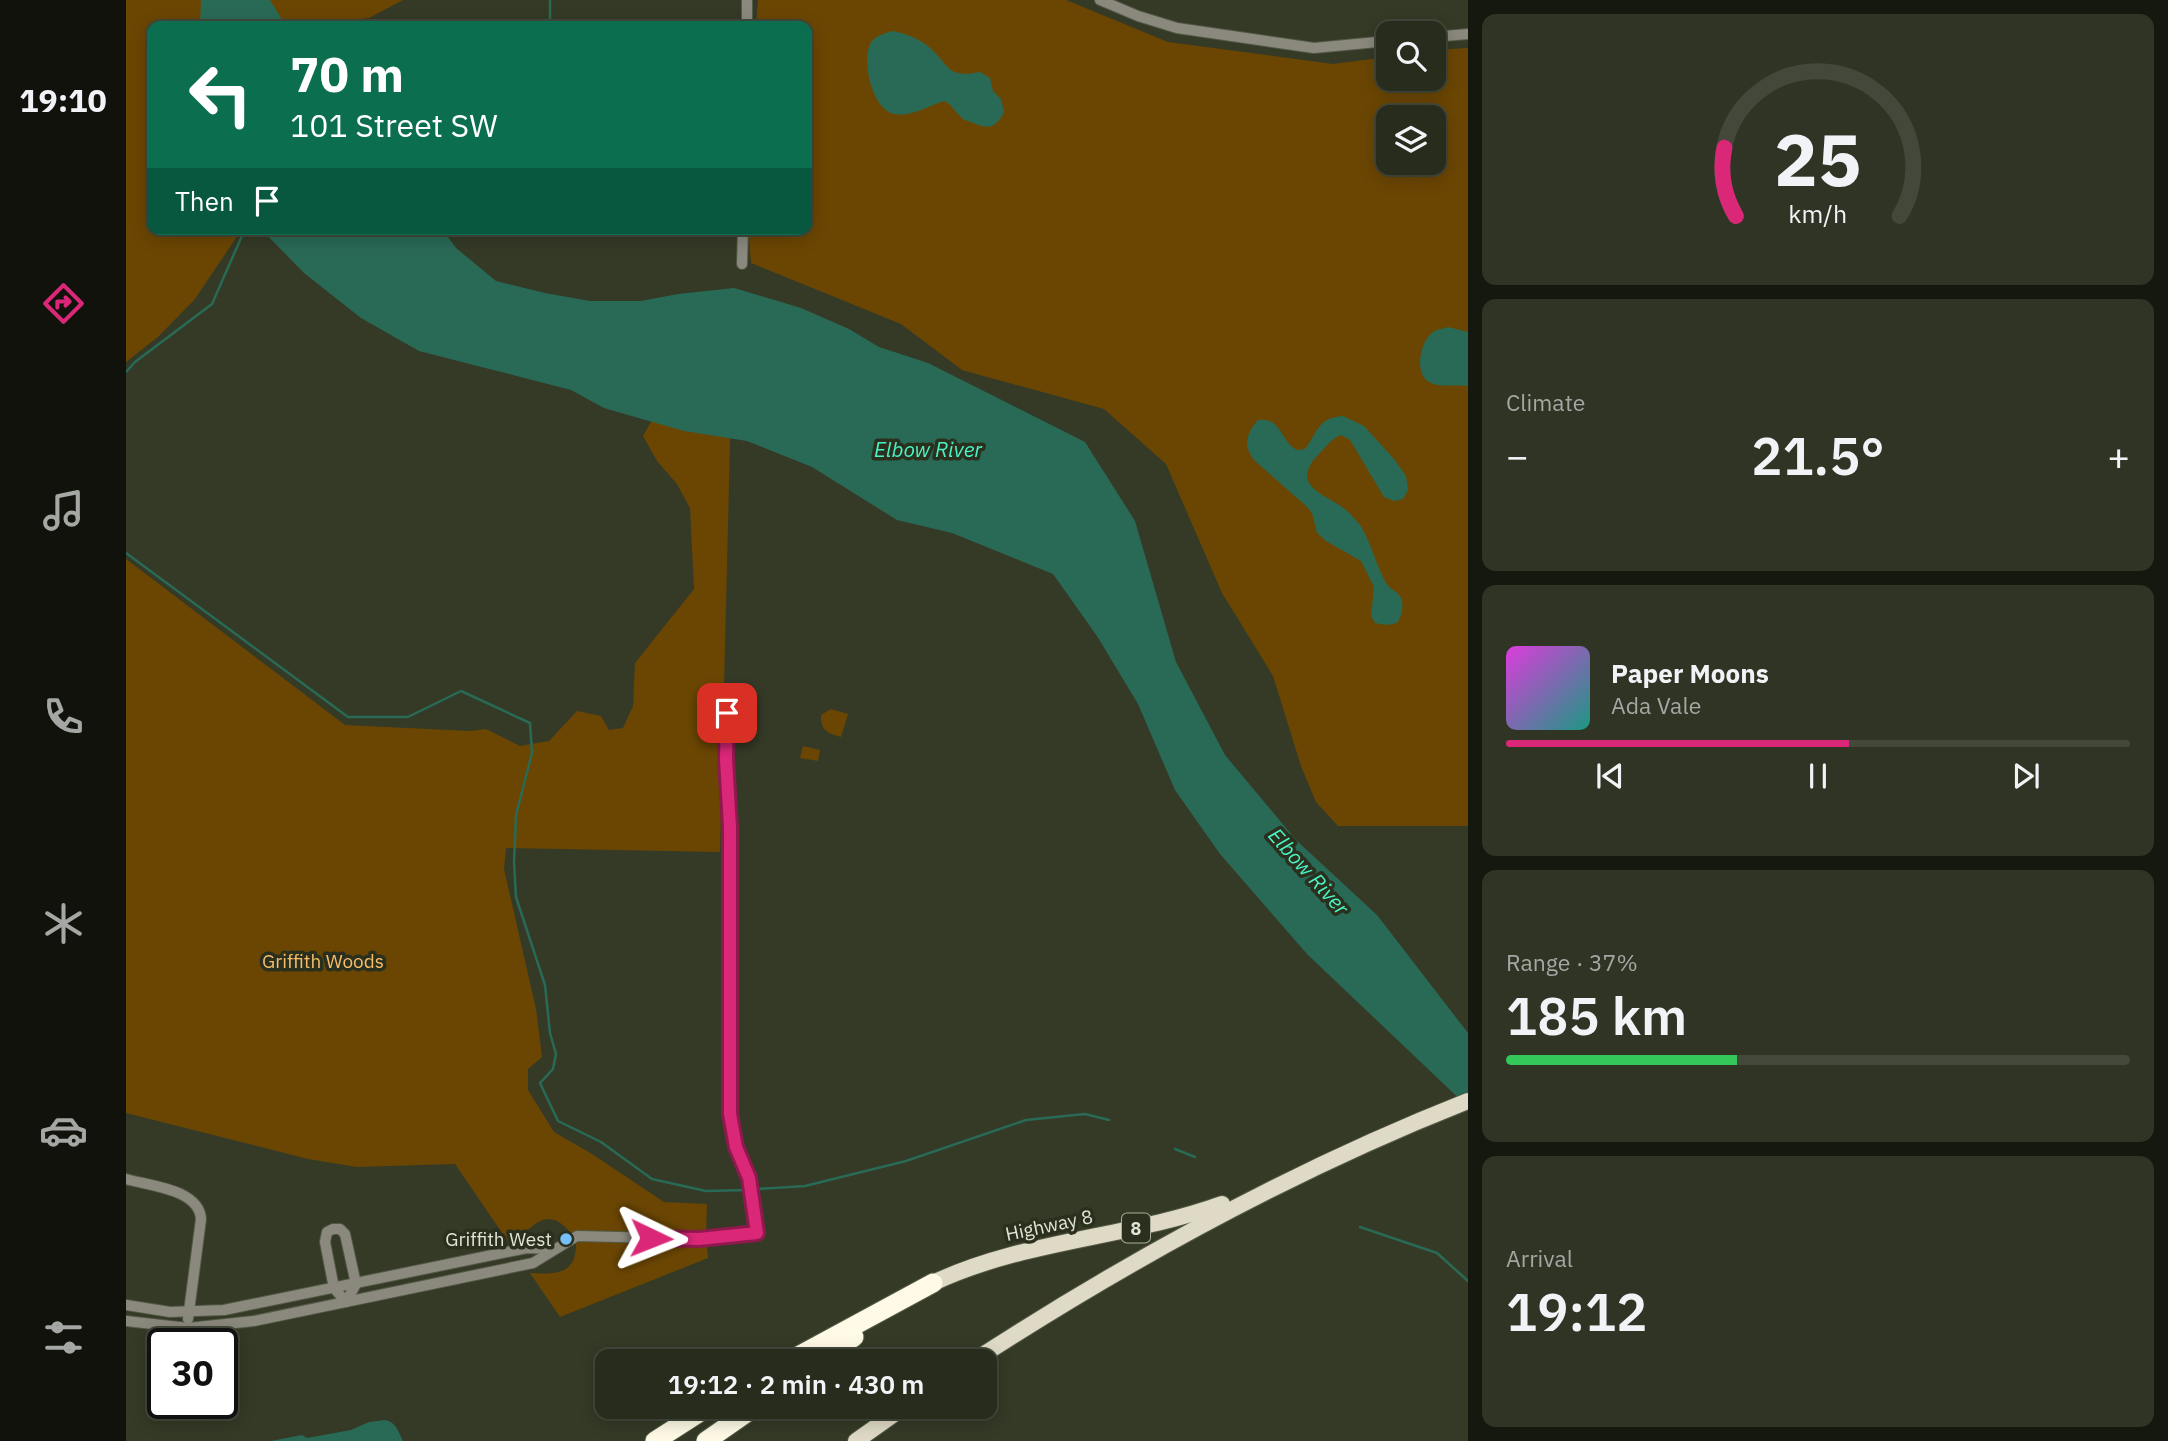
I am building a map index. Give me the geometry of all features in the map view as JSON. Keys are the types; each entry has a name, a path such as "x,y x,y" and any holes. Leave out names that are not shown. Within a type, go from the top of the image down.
{"highway":[{"path":"811,1349 933,1283"},
{"path":"837,1349 933,1283"},
{"path":"655,1441 689,1419"},
{"path":"706,1441 738,1419"}],"main road":[{"name":"Highway 8","path":"992,1349 1054,1308 1262,1192 1468,1101"},
{"name":"Highway 8","path":"933,1283 1006,1255 1153,1225 1205,1210 1335,1158"},
{"path":"856,1441 887,1419"}],"street":[{"path":"747,0 747,21"},
{"path":"1100,0 1138,16 1177,27 1314,48 1376,42"},
{"path":"1446,36 1468,34"},
{"path":"742,264 743,235"},
{"path":"126,1321 188,1328 235,1325 533,1263 578,1236 699,1239 757,1233 750,1183 736,1147 730,1114 730,827 726,759 727,713"},
{"path":"126,1180 189,1196 198,1205 201,1219 188,1328"},
{"path":"333,1229 345,1234 356,1284 346,1302 334,1289 324,1239 327,1232 333,1229"},
{"path":"126,1305 189,1312 224,1310 527,1248 552,1250"}],"green space":[{"path":"126,0 403,0 369,18 338,21 147,21 147,235 238,235 195,299 159,336 126,362"},
{"path":"758,0 1066,0 1168,42 1333,64 1376,59 1376,91 1446,91 1446,49 1468,48 1468,826 1338,826 1316,802 1301,766 1273,676 1222,593 1166,464 1104,409 962,370 901,324 751,263 749,235 812,235 812,21 756,21"},
{"name":"Griffith Woods","path":"731,402 720,852 506,848 504,869 536,1009 542,1057 528,1069 528,1090 554,1132 664,1202 707,1204 706,1236 570,1232 561,1223 545,1219 509,1243 455,1164 357,1167 308,1159 126,1113 126,559 345,725 470,731 486,729 520,746 549,741 577,711 601,716 609,730 623,728 633,706 635,663 694,589 690,508 677,484 657,461 643,436 658,409"},
{"path":"831,709 848,714 841,737 823,727 821,715"},
{"path":"803,746 820,750 818,761 800,758"},
{"path":"580,1241 707,1246 708,1258 560,1317 530,1273 555,1273 568,1268 575,1254 576,1244"}],"water":[{"path":"201,0 270,0 283,21 200,21"},
{"path":"893,31 925,44 954,72 980,72 990,78 993,91 1001,99 1004,112 997,122 986,127 965,120 944,101 904,114 891,113 884,109 870,83 868,52 874,39"},
{"name":"Elbow River","path":"267,235 446,235 456,248 496,281 590,301 641,301 734,288 801,308 849,329 879,347 928,363 1085,442 1135,521 1176,662 1225,755 1296,840 1377,915 1468,1033 1468,1107 1307,954 1220,854 1175,790 1138,704 1097,636 1053,574 952,533 897,520 812,467 747,441 684,431 604,408 571,390 419,351 361,318 304,273"},
{"path":"1448,327 1468,332 1468,386 1433,384 1424,378 1421,372 1420,358 1424,343 1435,331"},
{"path":"1343,416 1364,426 1394,459 1406,476 1408,490 1403,499 1394,501 1384,497 1350,440 1341,435 1328,444 1309,467 1309,483 1345,509 1360,525 1386,583 1401,598 1402,611 1397,623 1375,623 1371,616 1374,587 1361,561 1317,533 1312,513 1254,460 1248,449 1247,440 1258,420 1272,422 1297,450 1305,449 1328,419"},
{"path":"385,1420 394,1425 403,1441 271,1441 351,1430 369,1422"}],"waterway":[{"path":"550,0 550,21"},
{"path":"126,372 135,362 212,304 242,235"},
{"path":"126,553 348,717 408,717 461,691 530,723 532,753 516,815 514,862 516,897 545,985 550,1033 556,1054 553,1069 540,1083 558,1121 601,1142 652,1179 706,1191 749,1190"},
{"path":"756,1189 805,1186 906,1161 1026,1120 1085,1114 1109,1120"},
{"path":"1175,1149 1195,1157"},
{"path":"1360,1227 1437,1253 1468,1281"}],"place":[{"name":"Griffith West","path":"566,1239"}],"route":[{"path":"651,1238 724,1238 757,1233 749,1178 736,1147 730,1114 730,827 726,789 727,713"}]}
